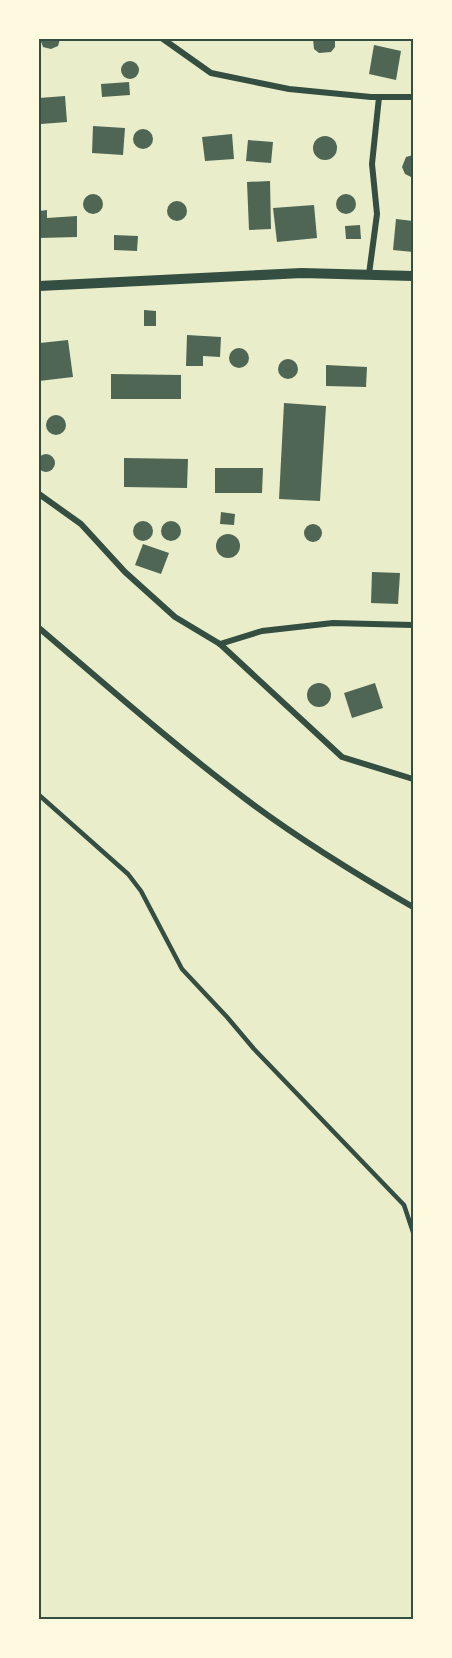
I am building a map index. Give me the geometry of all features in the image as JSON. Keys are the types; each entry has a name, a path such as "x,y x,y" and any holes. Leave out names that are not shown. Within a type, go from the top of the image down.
{"street":[{"path":"163,39 211,73 290,89 379,97 413,97"},
{"path":"369,274 377,214 372,164 379,97"},
{"path":"39,286 302,273 413,276"},
{"path":"39,494 81,524 124,572 175,617 220,644 342,757 413,779"},
{"path":"220,644 262,632 333,623 413,625"},
{"path":"39,628 249,802 357,874 413,906"}],"lane":[{"path":"39,795 128,874 141,891 182,969 254,1049 404,1205 413,1232"}],"building":[{"path":"40,39 60,39 58,46 51,49 43,47"},
{"path":"313,39 335,39 335,47 331,52 319,53 314,49"},
{"path":"374,45 401,51 396,80 369,74"},
{"path":"126,61 134,61 139,66 137,77 126,79 121,74 121,66"},
{"path":"129,82 130,95 102,97 101,84"},
{"path":"65,96 67,122 41,124 39,98"},
{"path":"93,126 125,128 123,155 92,153"},
{"path":"143,129 150,132 153,139 150,146 143,149 136,146 133,139 136,132"},
{"path":"232,134 234,159 205,161 202,137"},
{"path":"325,136 330,137 336,143 336,153 330,159 325,160 320,159 314,153 313,148 314,143 320,137"},
{"path":"248,140 273,142 271,163 246,161"},
{"path":"413,155 413,177 411,177 405,174 402,167 406,157"},
{"path":"270,181 271,229 249,230 247,182"},
{"path":"93,194 100,197 103,204 100,211 93,214 86,211 83,204 86,197"},
{"path":"346,194 353,197 356,204 353,211 346,214 339,211 336,204 339,197"},
{"path":"177,201 184,204 187,211 184,218 177,221 170,218 167,211 170,204"},
{"path":"314,205 317,238 277,242 273,208"},
{"path":"47,210 47,218 77,216 77,237 39,238 39,211"},
{"path":"396,219 413,221 413,252 393,250"},
{"path":"360,225 361,239 346,239 345,226"},
{"path":"114,235 138,236 137,251 114,250"},
{"path":"144,310 156,311 156,326 144,326"},
{"path":"187,335 221,337 220,357 203,356 203,366 186,366"},
{"path":"68,340 73,377 39,381 40,343"},
{"path":"239,348 246,351 249,358 246,365 239,368 232,365 229,358 232,351"},
{"path":"288,359 295,362 298,369 295,376 288,379 281,376 278,369 281,362"},
{"path":"326,365 367,367 366,387 326,386"},
{"path":"111,374 181,375 181,399 111,399"},
{"path":"284,403 326,406 320,501 279,499"},
{"path":"56,415 63,418 66,425 63,432 56,435 49,432 46,425 49,418"},
{"path":"46,454 52,457 55,463 52,469 46,472 40,469 37,463 40,457"},
{"path":"124,458 188,459 187,488 124,487"},
{"path":"215,468 263,468 262,493 215,493"},
{"path":"221,512 235,514 234,525 220,524"},
{"path":"143,521 150,524 153,531 150,538 143,541 136,538 133,531 136,524"},
{"path":"171,521 178,524 181,531 178,538 171,541 164,538 161,531 164,524"},
{"path":"309,524 317,524 322,529 320,540 309,542 304,537 304,529"},
{"path":"228,534 237,537 240,546 237,555 228,558 219,555 216,546 219,537"},
{"path":"143,544 169,553 161,574 135,565"},
{"path":"372,572 400,573 398,604 371,603"},
{"path":"319,683 327,687 331,695 327,703 319,707 311,703 307,695 311,687"},
{"path":"375,683 383,708 352,718 344,693"}]}
